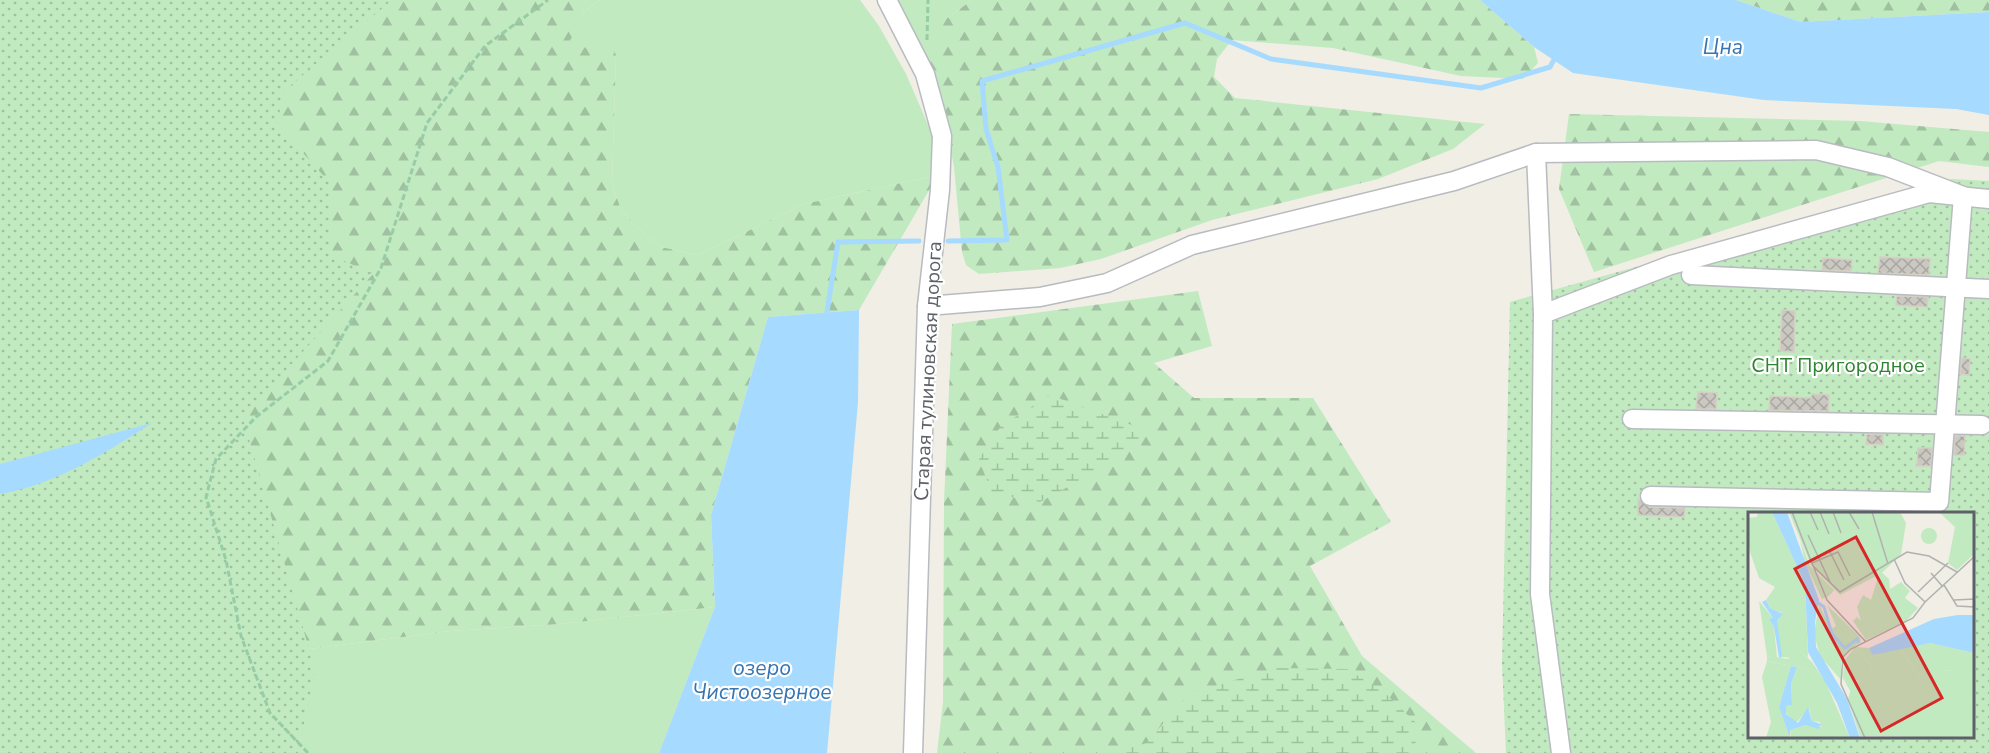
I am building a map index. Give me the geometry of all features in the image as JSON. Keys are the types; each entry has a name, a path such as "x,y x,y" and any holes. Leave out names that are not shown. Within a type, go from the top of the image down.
{"street":[{"name":"Старая тулиновская дорога","path":"887,0 925,74 942,136 940,190 927,306 913,753"},
{"path":"927,306 1040,297 1107,283 1192,245 1454,181 1536,153 1815,150 1888,167 1963,196"},
{"path":"1536,153 1543,314 1540,594 1561,753"},
{"path":"1543,314 1671,266 1929,193 1989,199"},
{"path":"1650,496 1939,502 1963,196"},
{"path":"1691,275 1989,289"},
{"path":"1632,418 1982,425"}],"path":[{"path":"308,753 270,713 241,636 226,560 206,497 216,459 256,417 328,361 381,268 426,123 485,46 548,0"}],"green space":[{"path":"0,0 600,0 584,12 564,53 597,44 611,44 616,55 612,185 621,209 636,227 661,247 698,255 804,204 938,175 859,310 768,317 711,515 715,607 560,624 450,631 309,649 287,753 0,753"},
{"path":"0,0 392,0 284,91 277,124 330,183 331,255 373,274 243,418 315,670 298,753 0,753"},
{"path":"600,0 860,0 879,26 906,74 935,141 938,175 804,204 698,255 661,247 636,227 621,209 612,185 616,55 563,53 584,12"},
{"path":"877,0 972,0 946,19 926,80 901,33"},
{"path":"972,0 1480,0 1534,47 1538,63 1523,79 1461,76 1333,48 1232,40 1217,59 1214,77 1235,98 1485,124 1453,149 1378,179 1212,220 1101,259 1060,268 979,274 966,265 962,252 954,167 946,125 926,80 938,35 946,19"},
{"path":"1736,0 1989,0 1989,12 1801,22"},
{"path":"1569,114 1860,121 1989,132 1989,167 1939,161 1594,272 1559,189"},
{"name":"СНТ Пригородное","path":"1952,179 1989,181 1989,753 1506,753 1502,663 1510,302"},
{"path":"1198,291 1212,346 1154,363 1194,398 1313,398 1391,522 1310,566 1362,656 1476,753 937,753 943,702 944,502 952,324"},
{"path":"1050,395 1148,431 1101,469 1040,502 992,494 979,459 1001,426"},
{"path":"715,607 659,753 287,753 309,649 450,631 560,624"},
{"path":"1276,668 1347,669 1385,693 1418,725 1414,753 1114,753 1146,743 1190,693"}],"water":[{"name":"Цна","path":"1480,0 1736,0 1801,22 1989,12 1989,115 1956,109 1764,100 1573,73 1534,47"},
{"name":"озеро Чистоозерное","path":"859,310 858,402 827,753 659,753 715,607 711,515 768,317"},
{"path":"152,423 60,475 41,483 0,494 0,464"}],"building":[{"path":"1880,257 1930,259 1929,275 1878,273"},
{"path":"1823,258 1852,260 1851,271 1822,270"},
{"path":"1897,296 1928,297 1927,307 1896,305"},
{"path":"1782,310 1795,311 1794,352 1780,351"},
{"path":"1962,358 1970,359 1969,375 1960,374"},
{"path":"1698,392 1717,393 1716,409 1696,409"},
{"path":"1812,394 1829,395 1828,411 1769,410 1770,396 1811,398"},
{"path":"1867,434 1883,435 1883,445 1866,444"},
{"path":"1955,436 1965,436 1964,455 1954,455"},
{"path":"1918,448 1932,448 1931,466 1917,466"},
{"path":"1638,499 1649,507 1685,508 1684,517 1638,515"}],"waterway":[{"path":"948,241 1007,240 998,167 986,129 982,81 1185,23 1271,59 1481,88 1550,67 1556,56"},
{"path":"826,318 838,242 919,241"}]}
